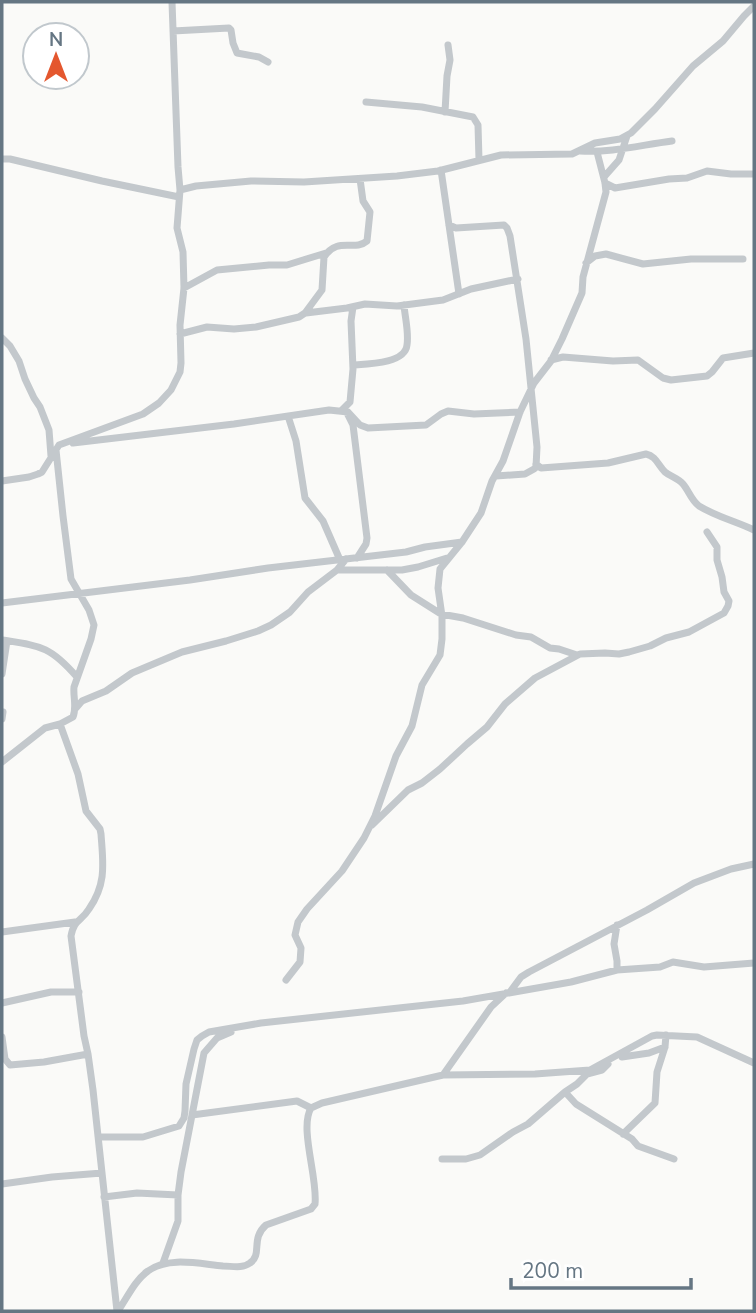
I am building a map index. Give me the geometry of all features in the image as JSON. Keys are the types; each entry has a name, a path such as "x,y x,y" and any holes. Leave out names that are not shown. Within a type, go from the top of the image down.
{"street":[{"path":"2,481 38,474 57,450 137,417 159,403 171,390 180,372 184,288 183,252 177,228 180,194 172,2"},
{"path":"2,159 102,181 180,194 196,186 251,181 304,182 397,176 441,170 501,155 565,154 595,143 627,136 693,66 723,41 754,6"},
{"path":"173,31 230,29 237,53 259,57 268,62"},
{"path":"445,111 450,60 448,45"},
{"path":"366,102 422,107 473,117 478,125 479,160"},
{"path":"604,180 619,160 627,136"},
{"path":"579,151 597,152 672,141"},
{"path":"286,980 300,962 301,948 295,935 298,922 342,871 372,825 396,756 412,726 422,685 440,655 440,569 481,513 520,412 534,383 551,361 582,293 586,263 606,192 597,152"},
{"path":"441,170 459,294"},
{"path":"604,180 617,188 687,178 707,171 754,174"},
{"path":"184,288 217,270 287,265 326,253 338,245 363,245 368,241 370,212 363,201 360,179"},
{"path":"449,225 456,228 506,226 510,236 518,279 537,447 534,469 525,474 496,476"},
{"path":"306,313 322,290 326,253"},
{"path":"586,263 595,256 606,254 643,264 691,259 743,259"},
{"path":"180,334 207,327 256,327 290,320 306,313 365,304 390,306 443,300 480,286 518,279"},
{"path":"353,365 380,363 396,358 405,351 407,329 404,305"},
{"path":"344,411 350,402 353,307"},
{"path":"2,338 19,361 57,450 71,579 89,610 94,625 73,693 76,709"},
{"path":"551,361 563,357 638,360 663,378 671,380 707,376 723,358 754,353"},
{"path":"57,450 329,410 344,411 368,428 426,425 448,411 464,414 520,412"},
{"path":"344,411 353,425 367,538 357,558"},
{"path":"288,416 296,441 305,498 323,521 343,560"},
{"path":"536,464 541,468 608,463 646,454 652,456 666,473 680,481 700,506 754,530"},
{"path":"372,825 408,790 440,769 487,727 499,710 535,678 578,656 619,654 650,646 666,638 690,632 724,613 729,601 724,592 717,547 707,532"},
{"path":"2,603 406,552 461,542"},
{"path":"337,570 410,569 447,558"},
{"path":"2,762 45,728 72,719 82,701 106,691 125,677 182,652 226,641 271,625 290,612 308,592 337,570 343,560"},
{"path":"387,570 411,595 441,614 531,638 550,648 578,656"},
{"path":"2,674 4,641 46,649 77,677"},
{"path":"2,932 75,922 87,913 96,898 104,870 100,829 86,811 78,774 60,724"},
{"path":"443,1075 491,1007 509,992 521,977 694,883 731,869 754,864"},
{"path":"71,936 75,922"},
{"path":"62,925 71,936 99,1137 118,1311"},
{"path":"617,925 614,944 617,970"},
{"path":"99,1137 143,1137 179,1126 184,1118 186,1084 197,1041 209,1032 261,1023 451,1002 571,982 617,970 660,967 673,962 704,967 754,963"},
{"path":"2,1003 51,992 79,992"},
{"path":"163,1264 178,1221 181,1172 204,1053 224,1034 261,1023"},
{"path":"623,1134 655,1103 657,1072 666,1035"},
{"path":"118,1311 148,1271 163,1264 184,1263 243,1267 254,1259 260,1230 266,1225 314,1206 316,1200 307,1116 311,1108 322,1103 443,1075 535,1074 590,1070 652,1036 697,1037 754,1063"},
{"path":"2,1037 5,1059 10,1065 88,1054"},
{"path":"442,1159 480,1156 528,1124 587,1074 602,1070 611,1061 665,1047"},
{"path":"565,1092 576,1104 632,1139 638,1146 674,1159"},
{"path":"192,1115 297,1101 311,1108"},
{"path":"2,1184 102,1173"},
{"path":"104,1197 137,1193 178,1195"}]}
